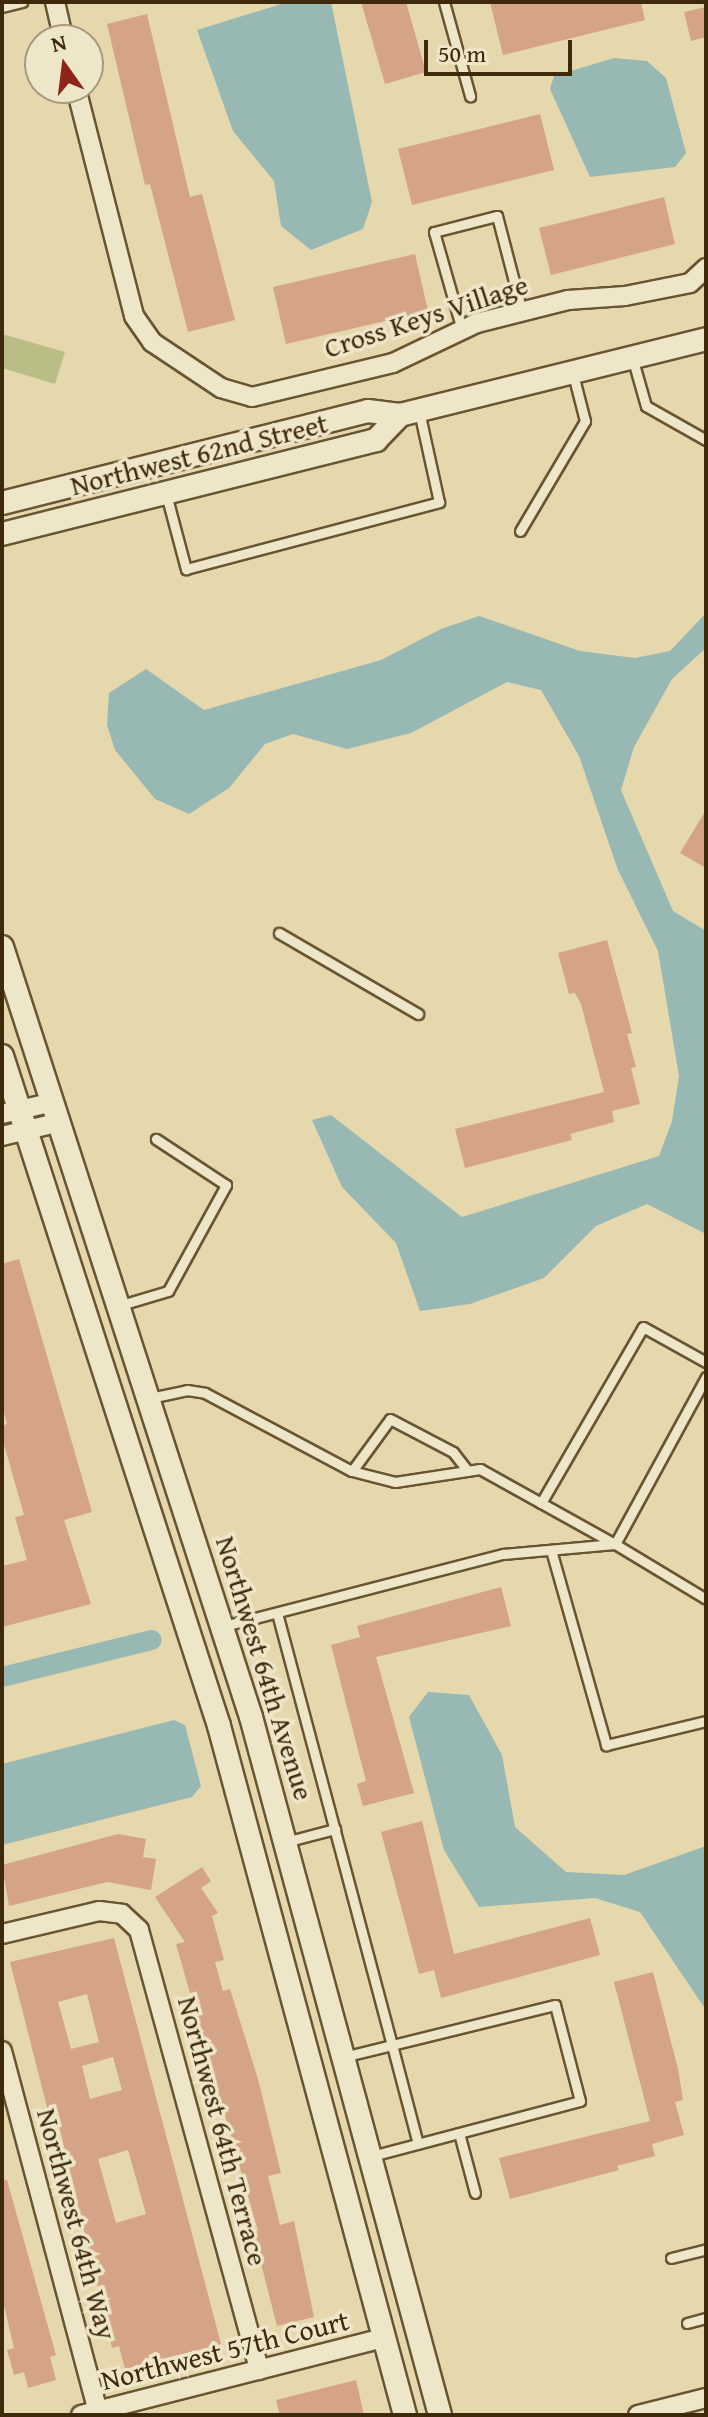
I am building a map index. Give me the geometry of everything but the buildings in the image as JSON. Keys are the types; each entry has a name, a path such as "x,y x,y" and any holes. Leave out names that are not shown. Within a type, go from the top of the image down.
{"street":[{"path":"55,2 60,24"},
{"name":"Cross Keys Village","path":"80,104 134,316 152,342 221,388 252,397 393,363 462,330 522,312 690,283 706,268"},
{"name":"Northwest 62nd Street","path":"2,503 368,411 409,412 706,339"},
{"name":"Northwest 62nd Street","path":"2,534 376,440 409,412"},
{"path":"110,507 115,486 129,471"},
{"name":"Northwest 64th Avenue","path":"2,947 224,1626 440,2415"},
{"path":"2,1056 15,1118 110,1389 190,1636 405,2415"},
{"path":"2,1136 15,1118 57,1112"},
{"path":"110,1389 140,1401 150,1398"},
{"path":"190,1636 224,1626"},
{"name":"Northwest 64th Terrace","path":"2,1934 99,1911 122,1914 139,1930 259,2370"},
{"name":"Northwest 64th Way","path":"2,2051 90,2413"},
{"path":"310,2066 343,2057"},
{"name":"Northwest 57th Court","path":"90,2413 382,2338"},
{"path":"639,2415 706,2398"}],"lane":[{"path":"2,7 22,2"},
{"path":"444,2 470,96"},
{"path":"462,330 434,232 497,216 522,312"},
{"path":"632,357 646,406 706,440"},
{"path":"520,531 585,421 572,372"},
{"path":"166,494 186,569 439,502 409,412"},
{"path":"279,933 418,1014"},
{"path":"121,1305 168,1291 226,1185 156,1139"},
{"path":"541,1503 643,1327 706,1362"},
{"path":"615,1544 706,1377"},
{"path":"150,1398 187,1390 205,1393 352,1471 395,1482 480,1469 706,1599"},
{"path":"352,1471 390,1419 453,1452 468,1471"},
{"path":"224,1626 503,1554 615,1544"},
{"path":"551,1550 606,1745 706,1721"},
{"path":"277,1613 418,2144"},
{"path":"285,1842 335,1829"},
{"path":"343,2057 555,2005 580,2101 370,2156"},
{"path":"459,2133 475,2193"},
{"path":"671,2258 706,2249"},
{"path":"687,2323 706,2318"}],"green space":[{"path":"2,334 65,352 55,384 2,368"}],"water":[{"path":"288,2 331,2 372,202 363,229 311,250 281,226 274,181 233,131 197,30"},
{"path":"614,58 647,61 666,78 686,153 675,167 590,177 550,89 554,76"},
{"path":"706,613 706,648 672,679 634,747 621,790 673,911 706,931 706,1234 647,1204 596,1226 544,1278 470,1304 420,1311 396,1243 342,1187 312,1120 331,1115 462,1217 659,1156 672,1121 679,1076 658,951 618,870 579,756 541,690 507,682 411,733 347,749 293,734 265,744 229,788 189,814 155,799 115,750 107,725 109,693 146,669 204,710 381,660 441,629 479,616 580,651 635,658 670,651"},
{"path":"428,1692 469,1695 502,1755 515,1827 566,1872 624,1875 706,1846 706,2010 640,1912 595,1898 479,1907 444,1850 409,1717"},
{"path":"174,1720 185,1725 201,1786 192,1797 2,1845 2,1764"}],"waterway":[{"path":"2,1677 152,1640"}]}
